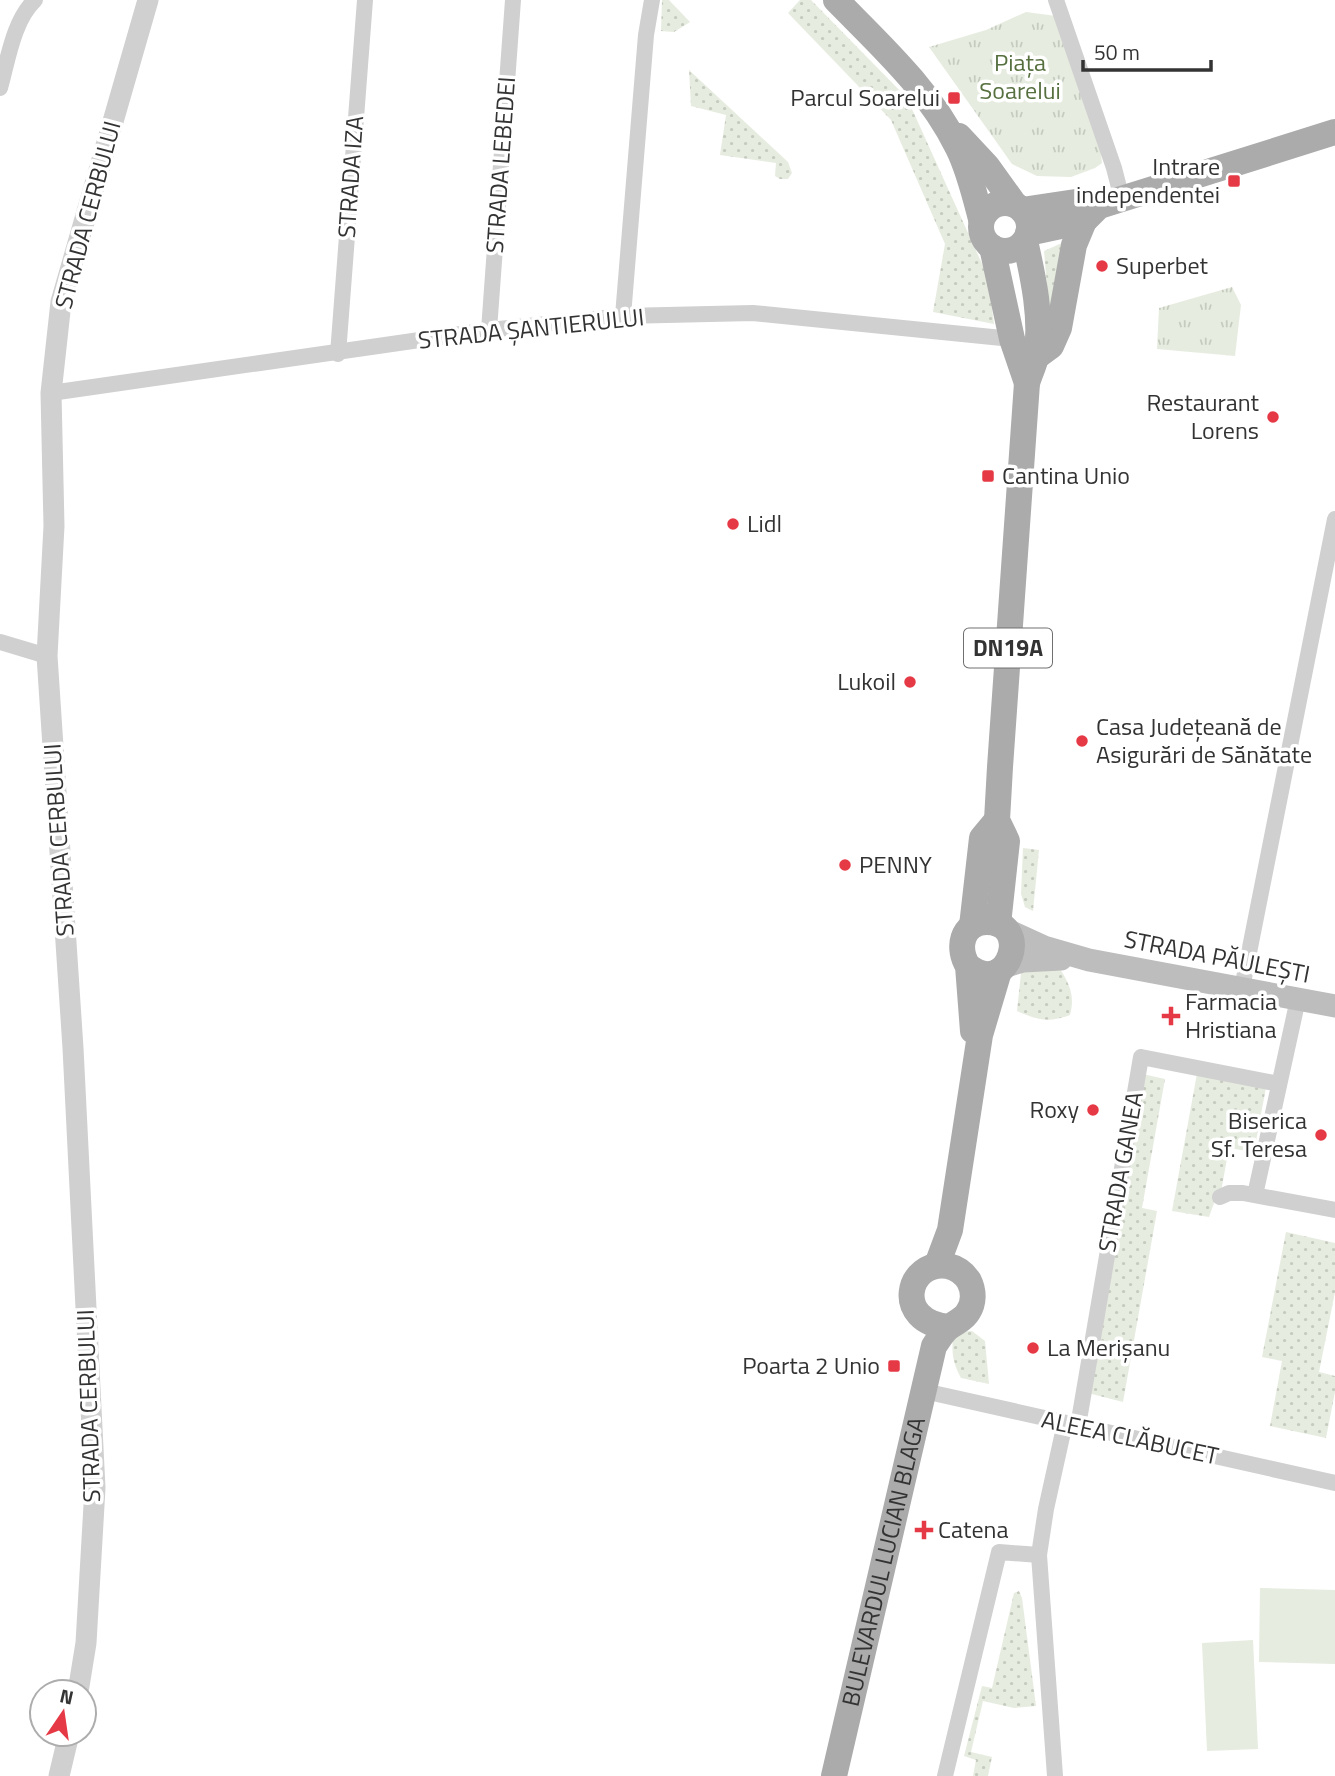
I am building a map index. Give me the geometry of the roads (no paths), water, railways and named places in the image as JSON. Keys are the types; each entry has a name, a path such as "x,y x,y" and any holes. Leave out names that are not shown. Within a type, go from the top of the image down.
{"main road":[{"path":"835,0 916,82 936,110 959,149 981,219 982,235 992,247 1009,250 1023,222"},
{"path":"936,110 987,166 1023,222"},
{"path":"1023,222 1102,209 1335,130"},
{"path":"981,219 986,210 1005,202 1023,222"},
{"path":"1036,357 1051,346 1059,328 1074,245 1102,209"},
{"name":"DN19A","path":"991,926 1007,841 997,820 1027,383 1036,357 1035,296 1023,222"},
{"name":"DN19A","path":"992,247 1013,340 1027,383"},
{"path":"948,1267 950,1230 974,1064 986,1011 1002,969 1011,958 1013,948 1011,938 991,926 963,937 961,946 968,966 974,1064"},
{"name":"STRADA PĂULEȘTI","path":"991,926 1044,947 1088,960 1335,1006"},
{"name":"STRADA PĂULEȘTI","path":"1002,969 1023,961 1047,958 1088,960"},
{"path":"968,966 981,973 1002,969"},
{"path":"948,1267 971,1284 972,1303 961,1320 936,1332 915,1311 912,1290 923,1272 948,1267"},
{"name":"BULEVARDUL LUCIAN BLAGA","path":"834,1776 936,1332"}],"street":[{"path":"0,88 18,29 34,0"},
{"name":"STRADA CERBULUI","path":"80,1678 86,1643 95,1488 73,1048 47,656 54,526 51,393 61,302 148,0"},
{"name":"STRADA IZA","path":"338,354 365,0"},
{"name":"STRADA LEBEDEI","path":"489,330 513,0"},
{"path":"623,316 646,35 652,0"},
{"path":"1056,0 1110,155 1102,209"},
{"name":"STRADA ȘANTIERULUI","path":"51,393 338,354 489,330 623,316 753,313 1013,340"},
{"path":"1242,988 1335,519"},
{"path":"0,642 47,656"},
{"path":"1255,1195 1298,999"},
{"name":"STRADA GANEA","path":"1055,1776 1039,1555 1046,1509 1072,1424 1141,1057 1279,1084"},
{"path":"1220,1197 1229,1193 1255,1195 1335,1210"},
{"name":"ALEEA CLĂBUCET","path":"924,1391 1335,1483"},
{"path":"944,1776 999,1552 1039,1555"},
{"path":"59,1776 66,1748"}],"place":[{"name":"Parcul Soarelui","path":"954,98"},
{"name":"Intrare independentei","path":"1234,181"},
{"name":"Superbet","path":"1102,266"},
{"name":"Restaurant Lorens","path":"1273,417"},
{"name":"Cantina Unio","path":"988,476"},
{"name":"Lidl","path":"733,524"},
{"name":"Lukoil","path":"910,682"},
{"name":"Casa Județeană de Asigurări de Sănătate","path":"1082,741"},
{"name":"PENNY","path":"845,865"},
{"name":"Farmacia Hristiana","path":"1171,1016"},
{"name":"Roxy","path":"1093,1110"},
{"name":"Biserica Sf. Teresa","path":"1321,1135"},
{"name":"La Merișanu","path":"1033,1348"},
{"name":"Poarta 2 Unio","path":"894,1366"},
{"name":"Catena","path":"924,1530"}],"park label":[{"name":"Piața Soarelui","path":"1020,77"}]}
